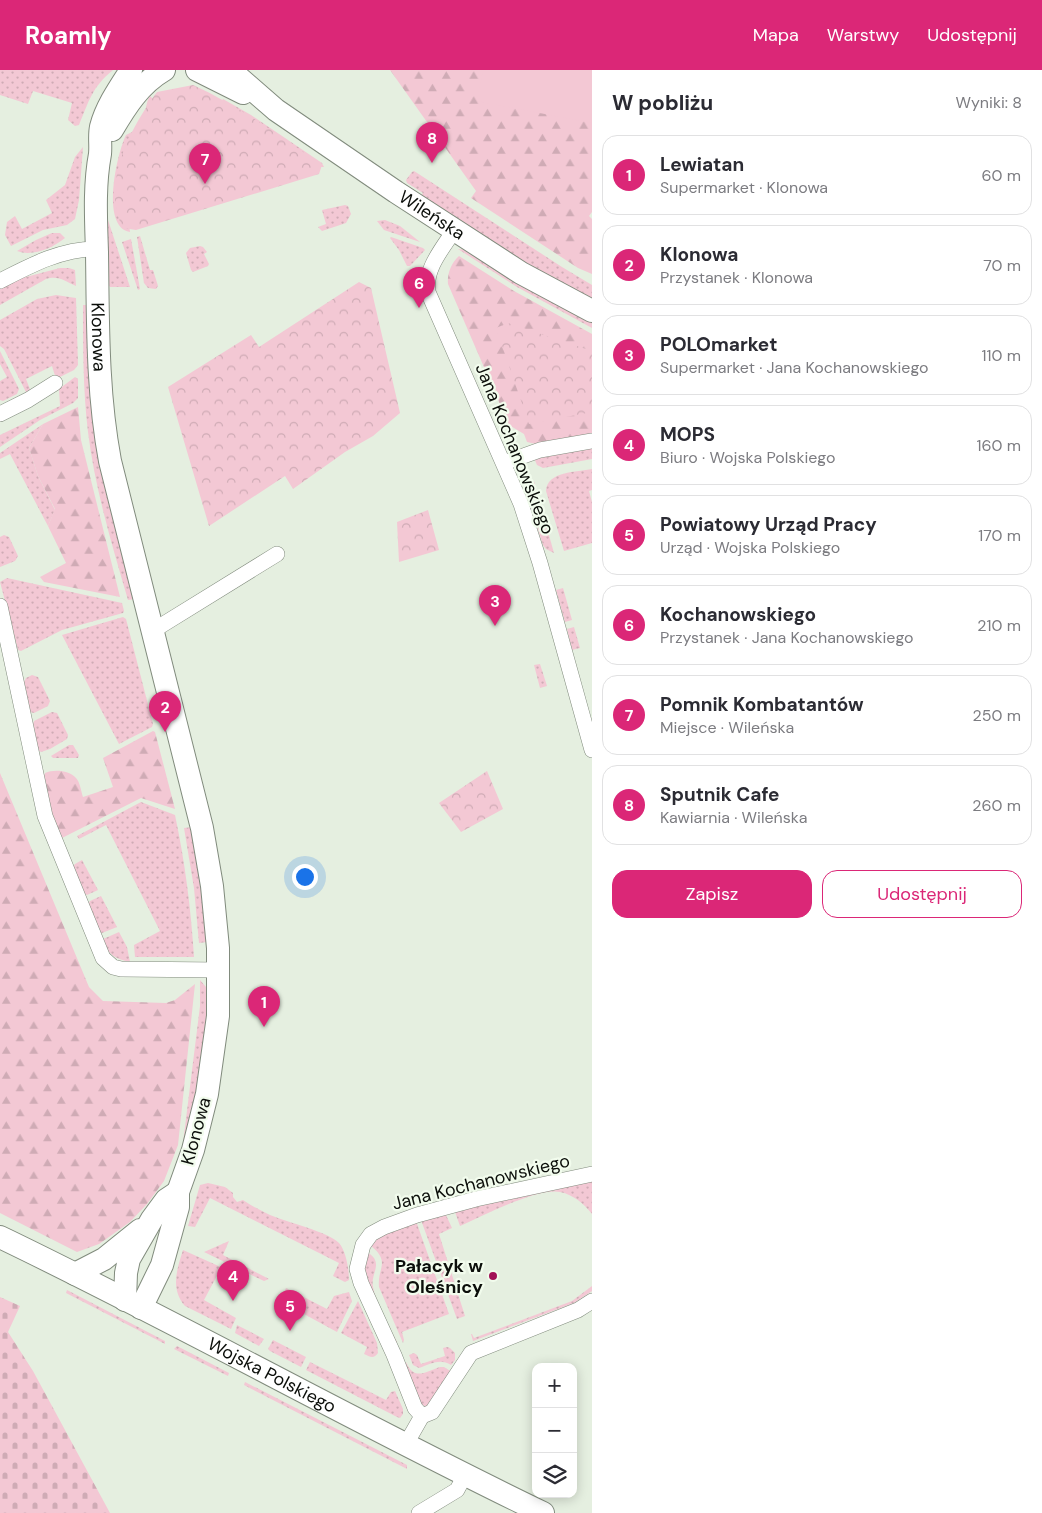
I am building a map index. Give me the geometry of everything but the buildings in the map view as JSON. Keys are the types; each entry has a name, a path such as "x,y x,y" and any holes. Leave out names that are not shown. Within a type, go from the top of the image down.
{"street":[{"name":"Klonowa","path":"131,70 116,95 101,128 100,153 97,164 100,392 104,428 123,514 154,630 208,856 218,948 218,1016 207,1094 193,1150 178,1192 178,1207 162,1265 133,1304"},
{"name":"Klonowa","path":"100,153 130,102 153,77 164,70"},
{"name":"Wileńska","path":"197,70 276,110"},
{"name":"Wileńska","path":"230,70 276,110 373,177 521,273 592,311"},
{"name":"Jana Kochanowskiego","path":"455,229 429,272 426,282 428,292 521,504 540,563 592,750"},
{"path":"0,281 25,268 54,257 87,249 97,249"},
{"path":"0,414 56,383"},
{"path":"504,463 540,450 592,442"},
{"path":"154,630 277,554"},
{"path":"1,616 45,816 103,958 113,967 121,969 218,970"},
{"name":"Jana Kochanowskiego","path":"422,1416 415,1408 394,1356 361,1284 357,1269 364,1245 371,1234 384,1227 476,1199 592,1174"},
{"name":"Klonowa","path":"133,1304 126,1273 129,1259 152,1219 166,1200 178,1192"},
{"name":"Klonowa","path":"75,1274 114,1252 152,1219"},
{"name":"Wojska Polskiego","path":"0,1237 543,1513"},
{"path":"406,1444 422,1416 432,1412 471,1353 578,1310 592,1301"},
{"path":"419,1513 457,1490 465,1475"}],"green space":[{"path":"0,70 113,70 100,82 79,125 75,126 68,120 72,103 33,91 28,104 0,95"},
{"path":"390,70 592,70 592,212 589,216 592,219 592,274 578,268 471,198 476,191"},
{"path":"483,70 592,70 592,123 477,101"},
{"path":"193,85 243,112 322,165 319,174 136,230 123,228 117,211 115,193 117,175 122,157 137,122 157,92"},
{"path":"150,96 154,100 126,204 130,232 121,227 115,217 113,188 115,172 126,135 143,124"},
{"path":"223,99 251,115 322,163 324,167 317,167 219,106"},
{"path":"83,147 79,200 75,219 67,225 43,230 11,246 5,235 7,222 15,216 22,229 52,213 46,200 65,185 75,157"},
{"path":"414,171 592,285 592,301 484,237 421,196 423,193 407,183 406,180"},
{"path":"348,206 351,214 346,223 322,231 318,227 326,224 322,210"},
{"path":"107,217 130,287 110,287 108,284"},
{"path":"385,220 400,226 420,242 384,230 377,221"},
{"path":"52,233 60,233 65,238 55,245 36,252 23,253 17,251 36,240"},
{"path":"140,236 150,270 153,270 158,286 156,289 148,288 144,283 137,237"},
{"path":"391,237 425,250 410,266 407,266"},
{"path":"131,239 140,289 138,290 122,242"},
{"path":"200,246 207,252 204,254 209,264 193,272 186,253 190,248"},
{"path":"458,249 468,250 592,322 592,328 517,287"},
{"path":"459,256 514,291 592,334 592,436 540,445 527,442 524,434 509,425 448,284 450,269"},
{"path":"60,268 75,270 76,286 58,278 46,279 0,305 0,289 22,278"},
{"path":"359,282 371,288 400,413 373,436 345,452 293,489 285,476 209,526 168,387 251,335 259,347"},
{"path":"56,295 76,298 78,365 74,370 56,379 52,366 26,379 31,392 27,394 4,349 0,346 0,320 37,299"},
{"path":"83,305 89,305 135,599 128,600 105,517 91,453 84,384"},
{"path":"508,323 592,351 592,412 529,424 496,328"},
{"path":"0,351 19,389 17,394 3,401 0,400 0,381 7,377 0,364"},
{"path":"75,377 78,379 78,398 73,403 40,420 0,447 0,435 60,406 59,389"},
{"path":"78,407 81,440 120,597 44,582 40,577 66,563 48,526 55,509 38,476 29,448 43,424"},
{"path":"43,424 29,448 38,476 55,510 48,526 10,454 0,459 0,453"},
{"path":"592,446 592,459 543,468 537,465 534,458"},
{"path":"592,469 592,490 589,491 592,502 592,543 564,551 546,491 548,484 557,476"},
{"path":"534,481 538,497 529,506 523,483"},
{"path":"539,500 554,553 543,545 531,508"},
{"path":"428,510 439,550 399,562 397,522"},
{"path":"4,535 9,537 18,556 15,561 0,567 0,537"},
{"path":"7,578 122,603 124,611 123,613 62,630 21,651 18,650 0,582"},
{"path":"563,588 572,620 565,622 556,590"},
{"path":"123,617 126,619 153,724 152,727 119,744 62,635"},
{"path":"574,627 580,648 572,650 567,629"},
{"path":"540,664 547,686 540,688 534,665"},
{"path":"32,675 38,677 50,701 48,706 34,713 30,712 24,682 26,678"},
{"path":"52,712 57,713 68,735 67,739 41,752 38,750 33,725 34,721"},
{"path":"153,731 155,732 175,809 141,798 62,838 51,813 45,773 61,771 73,775 78,782 83,797 113,787 103,758"},
{"path":"69,745 73,745 79,755 78,758 53,758 51,756"},
{"path":"487,771 503,809 461,832 439,803"},
{"path":"0,773 89,987 103,1001 166,1003 175,1000 195,984 178,1145 164,1181 147,1204 130,1222 99,1244 77,1252 0,1213"},
{"path":"141,802 175,815 187,886 194,957 135,957 134,945 160,931 106,825 79,839 77,836"},
{"path":"193,827 203,885 207,942 199,943 194,888 184,828"},
{"path":"82,860 98,890 87,895 83,893 73,867"},
{"path":"101,896 117,927 98,933 88,905 90,901"},
{"path":"119,932 127,947 130,962 112,955 101,940"},
{"path":"200,980 208,993 205,1031 197,1087 183,1143 200,1006"},
{"path":"592,1176 592,1214 574,1197 560,1192 538,1194 510,1203 460,1226 455,1212"},
{"path":"208,1183 225,1187 233,1193 233,1197 237,1202 243,1200 270,1215 317,1231 334,1239 344,1251 349,1280 345,1282 333,1276 339,1263 210,1198 195,1227 188,1226 200,1185"},
{"path":"446,1215 452,1228 439,1234 465,1316 457,1319 421,1220"},
{"path":"416,1221 449,1314 402,1332 403,1343 379,1287 382,1261 371,1246 379,1237"},
{"path":"229,1241 223,1255 269,1279 264,1281 204,1252"},
{"path":"183,1250 243,1277 241,1281 220,1270 204,1300 236,1318 231,1329 185,1306 180,1299 176,1279"},
{"path":"367,1252 375,1260 376,1268 373,1287 383,1315 397,1342 396,1344 368,1286 364,1268"},
{"path":"592,1286 592,1291 574,1303 473,1341 471,1334 474,1338 572,1301"},
{"path":"286,1288 327,1309 334,1296 349,1292 352,1301 337,1332 280,1301"},
{"path":"67,1290 165,1341 165,1344 66,1293"},
{"path":"0,1297 20,1306 8,1332 33,1371 110,1513 0,1513"},
{"path":"358,1301 377,1343 378,1353 373,1357 364,1354 367,1347 341,1333"},
{"path":"237,1325 264,1339 259,1346 235,1333"},
{"path":"273,1340 306,1357 301,1367 270,1351 268,1349"},
{"path":"177,1346 229,1373 228,1376 174,1349"},
{"path":"447,1347 455,1353 455,1360 451,1365 439,1362 419,1368 413,1365 409,1355 414,1353 417,1355 421,1364 445,1356 443,1348"},
{"path":"310,1362 386,1400 391,1392 395,1391 403,1409 403,1414 400,1418 397,1417 306,1370"},
{"path":"406,1362 413,1372 420,1374 440,1367 444,1367 452,1372 426,1407 421,1404 405,1366"},
{"path":"245,1382 407,1465 407,1469 244,1385"}],"place":[{"name":"Sputnik Cafe","path":"432,163"},
{"name":"Pomnik Kombatantów","path":"205,184"},
{"name":"Kochanowskiego","path":"419,308"},
{"name":"POLOmarket","path":"495,626"},
{"name":"Klonowa","path":"165,732"},
{"name":"Lewiatan","path":"264,1027"},
{"name":"Pałacyk w Oleśnicy","path":"493,1276"},
{"name":"MOPS","path":"233,1301"},
{"name":"Powiatowy Urząd Pracy","path":"290,1331"}]}
